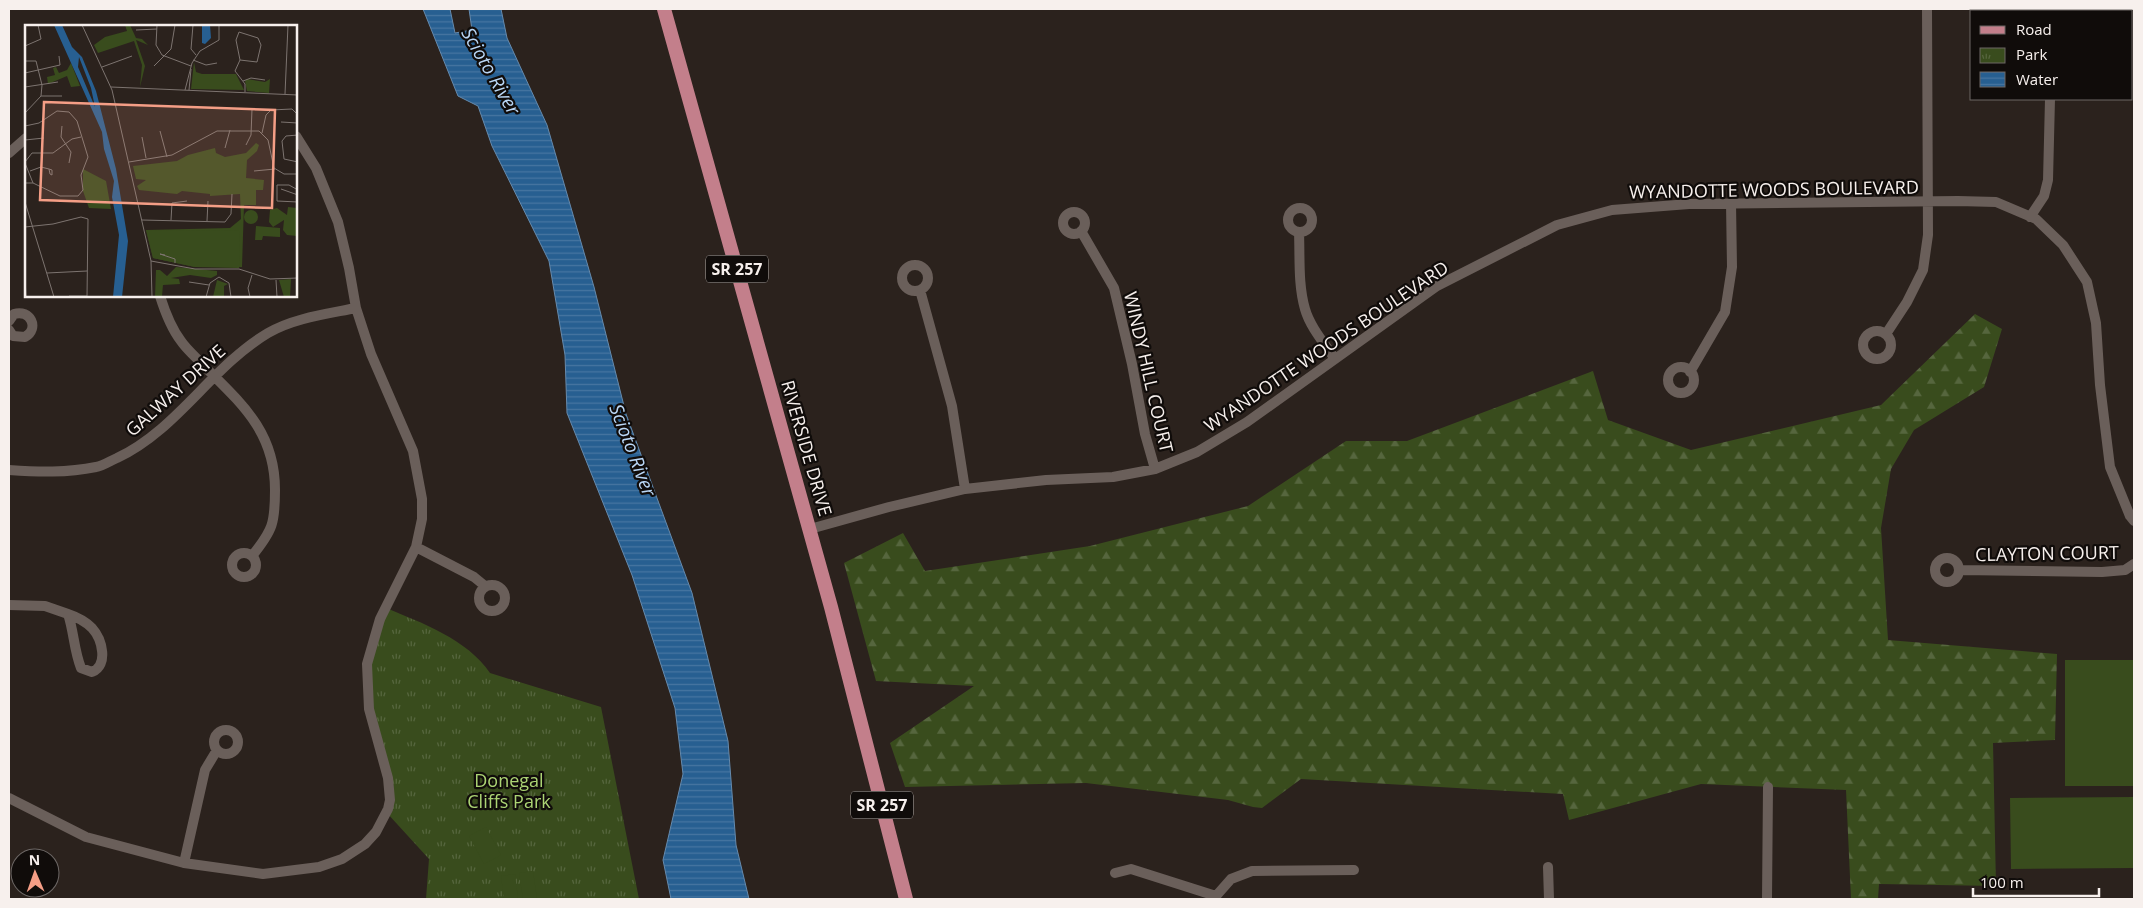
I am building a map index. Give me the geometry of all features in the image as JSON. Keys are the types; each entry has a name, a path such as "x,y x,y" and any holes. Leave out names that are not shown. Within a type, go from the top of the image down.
{"main road":[{"name":"RIVERSIDE DRIVE","path":"664,9 810,529 859,711 906,899"}],"street":[{"path":"1886,334 1907,302 1923,270 1928,235 1927,9"},
{"path":"2030,216 2044,196 2048,180 2050,100"},
{"path":"9,153 25,139"},
{"path":"9,798 86,837 184,864 263,874 319,867 342,859 365,844 384,821 390,805 388,778 369,709 367,664 380,619 416,547 422,519 422,499 413,451 371,354 356,308 338,222 316,168 298,139"},
{"name":"WYANDOTTE WOODS BOULEVARD","path":"810,529 888,507 965,489 1046,480 1113,478 1155,469 1197,452 1247,422 1437,286 1557,225 1612,210 1689,204 1928,201 1996,202 2036,219 2063,244 2087,282 2096,323 2100,385 2110,467 2130,516 2134,521"},
{"path":"1690,372 1725,312 1732,267 1731,203"},
{"name":"WINDY HILL COURT","path":"1081,231 1114,288 1132,364 1145,434 1155,469"},
{"path":"1299,232 1301,286 1305,311 1335,359"},
{"path":"920,290 952,406 965,489"},
{"path":"161,298 168,318 181,342 234,394 257,423 269,448 275,476 274,524 252,556"},
{"name":"GALWAY DRIVE","path":"9,470 60,472 98,467 132,451 161,430 232,358 270,332 309,317 356,308"},
{"path":"9,321 14,314 23,313 30,317 33,324 31,332 25,337 13,336 9,330"},
{"path":"416,547 474,578 485,586"},
{"name":"CLAYTON COURT","path":"1960,570 2102,572 2125,570 2134,564"},
{"path":"9,605 45,606 78,617 93,629 100,645 103,659 102,665 98,670 92,672 81,668 77,657 73,628 68,614"},
{"path":"184,864 205,770 216,750"},
{"path":"1767,899 1768,787"},
{"path":"1548,867 1549,899"},
{"path":"1115,873 1131,869 1215,898 1231,878 1252,871 1354,870"}],"green space":[{"path":"1975,314 2002,329 1984,387 1914,430 1891,469 1881,528 1888,640 2057,654 2055,740 1993,743 1996,886 1879,884 1878,899 1851,899 1846,790 1701,784 1569,820 1563,794 1301,779 1262,808 1228,800 1086,783 905,787 890,743 974,686 876,681 844,563 903,533 925,571 1090,546 1248,506 1346,441 1407,441 1593,371 1608,420 1691,450 1881,405"},
{"name":"Donegal Cliffs Park","path":"386,608 429,626 456,641 480,661 490,673 601,707 639,899 426,899 429,859 387,813 389,805 369,709 367,664"},
{"path":"2065,660 2134,660 2134,786 2065,786"},
{"path":"2134,797 2134,868 2011,869 2010,798"},
{"path":"486,827 501,855 484,864 469,836"},
{"path":"533,871 537,899 523,899 519,873"},
{"path":"515,874 518,899 504,899 501,876"}],"water":[{"name":"Scioto River","path":"423,9 450,9 455,33 472,30 469,9 501,9 507,38 547,125 594,287 626,414 692,593 728,741 736,845 749,899 671,899 663,860 683,774 675,708 632,575 567,413 565,355 549,261 492,146 478,106 458,96"}]}
